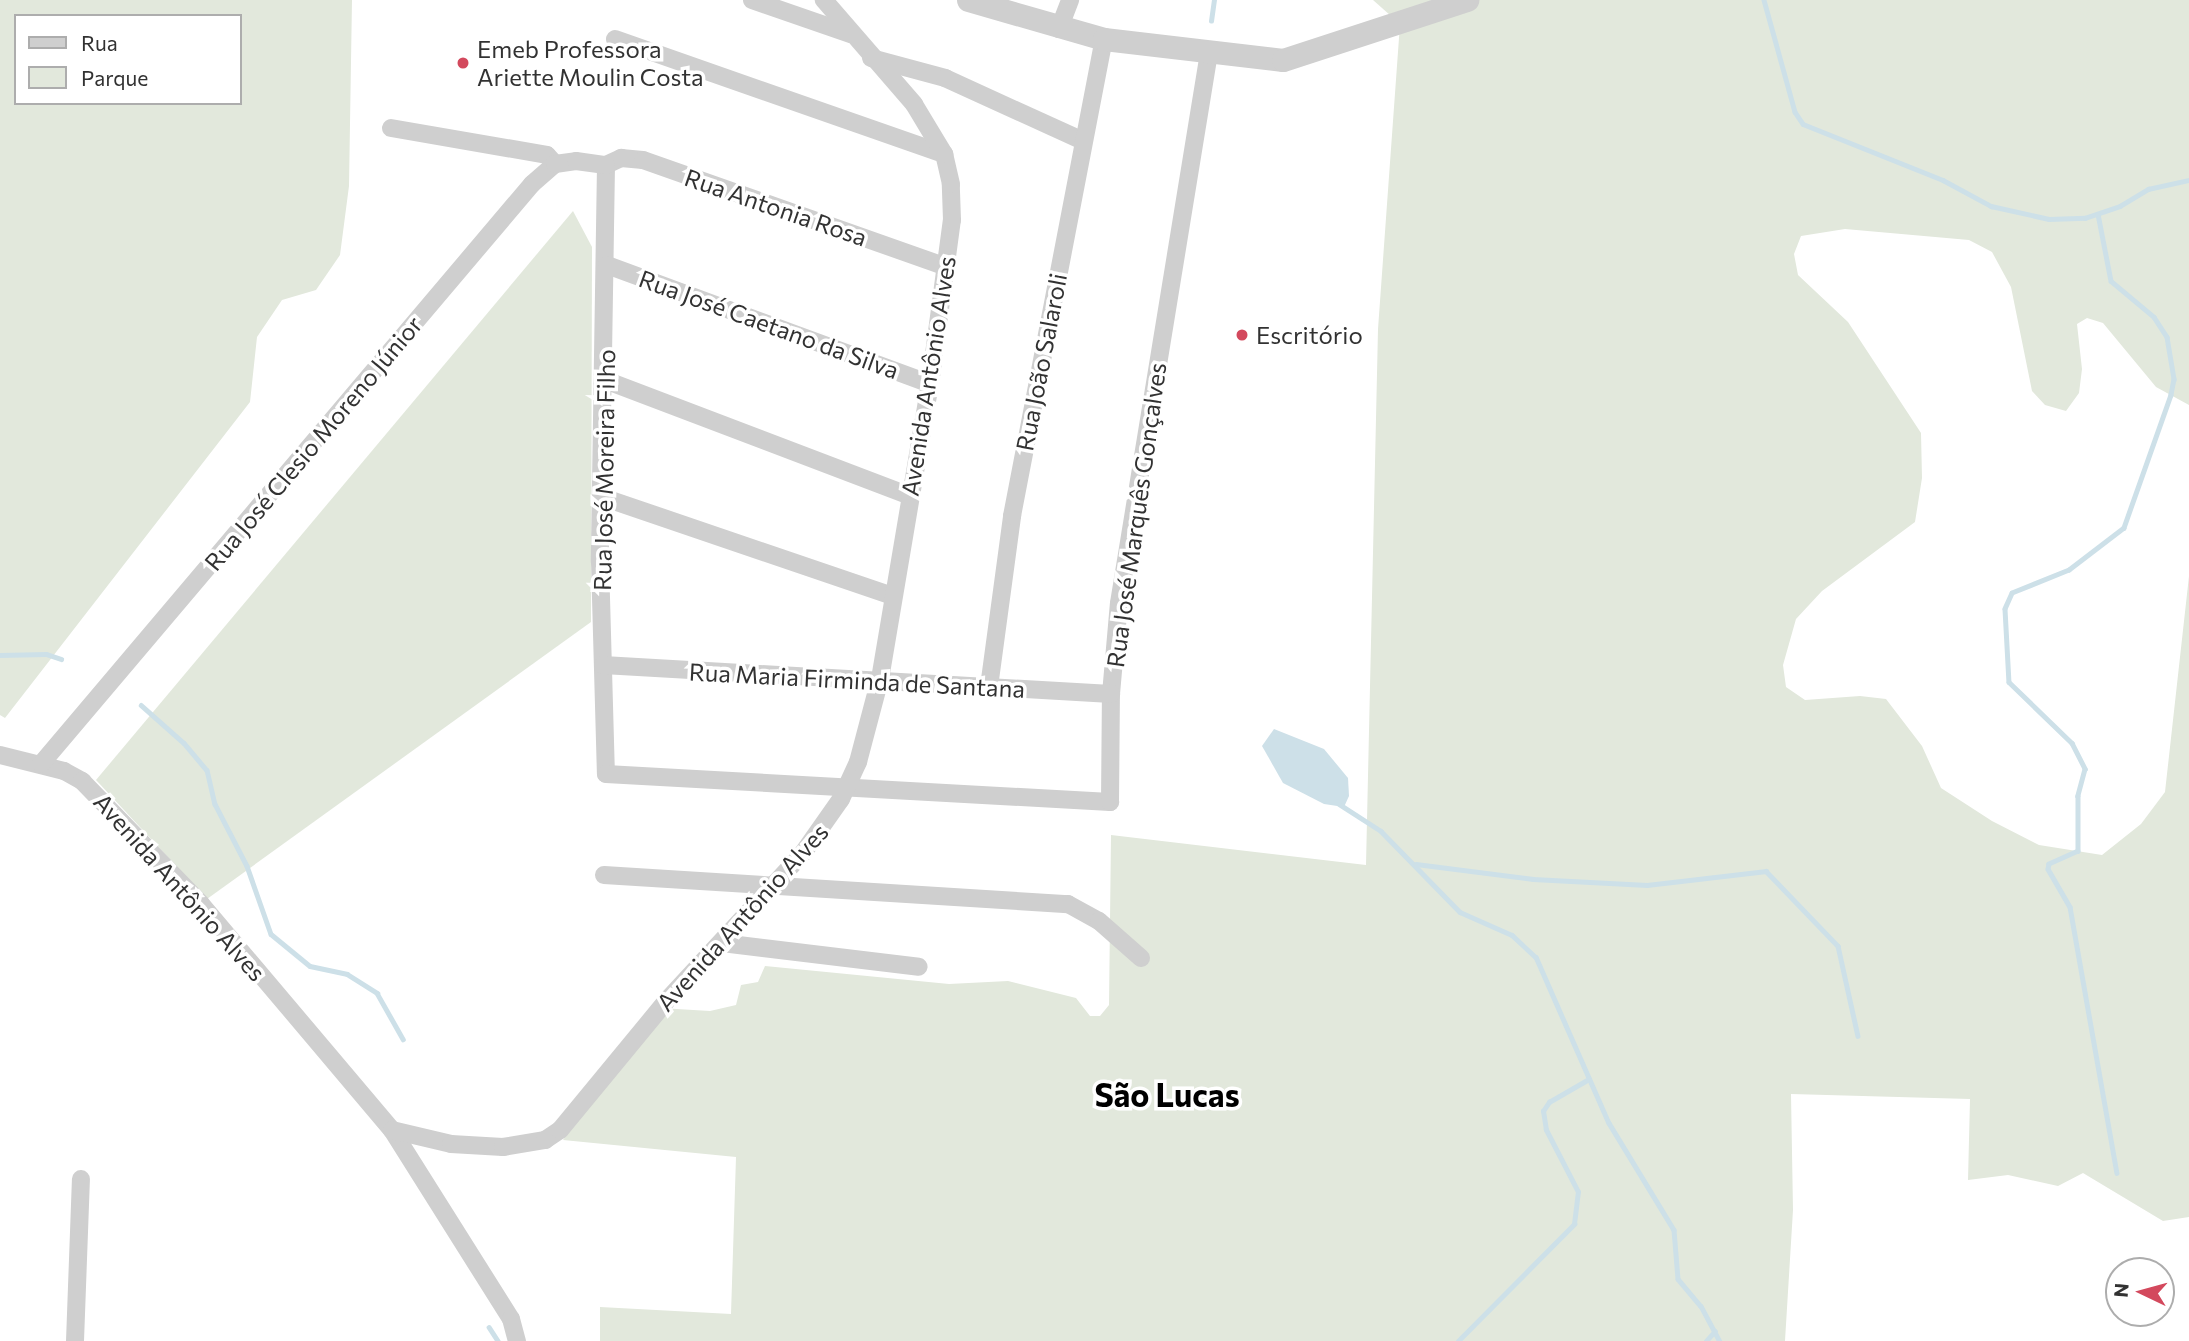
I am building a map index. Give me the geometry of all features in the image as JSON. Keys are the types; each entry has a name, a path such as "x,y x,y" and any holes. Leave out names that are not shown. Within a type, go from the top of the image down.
{"street":[{"path":"752,0 850,34"},
{"name":"Avenida Antônio Alves","path":"0,755 41,764 82,781 102,798 201,904 391,1130 451,1143 503,1147 545,1140 560,1130 651,1020 777,883 825,826 848,785 868,734 880,679 908,495 930,384 952,220 944,155 914,104 850,34 824,0"},
{"path":"968,0 1059,29 1104,38 1283,60 1308,55 1467,0"},
{"path":"1059,29 1070,0"},
{"name":"Rua João Salaroli","path":"989,687 1012,516 1104,38"},
{"path":"615,39 944,155"},
{"name":"Rua José Marquês Gonçalves","path":"848,785 1110,802 1111,694 1119,603 1209,53"},
{"path":"871,58 945,78 1083,141"},
{"path":"391,128 547,155 555,164 576,160 606,165"},
{"name":"Rua Antonia Rosa","path":"606,165 621,158 643,160 947,267"},
{"name":"Rua José Clesio Moreno Júnior","path":"41,764 532,184 555,164"},
{"name":"Rua José Moreira Filho","path":"606,165 607,265 602,498 606,774 848,785"},
{"name":"Rua José Caetano da Silva","path":"607,265 930,384"},
{"path":"605,380 908,495"},
{"path":"602,498 893,596"},
{"name":"Rua Maria Firminda de Santana","path":"603,666 756,677 880,679 1111,694"},
{"path":"604,875 777,883 1069,904 1099,921 1141,958"},
{"path":"722,943 919,967"},
{"path":"391,1130 512,1319 517,1341"},
{"path":"75,1341 80,1179"}],"green space":[{"path":"0,0 352,0 349,186 340,255 316,290 282,300 257,337 250,402 5,718 0,715"},
{"path":"1373,0 2189,0 2189,405 2156,387 2103,323 2087,318 2077,324 2082,369 2079,393 2066,411 2045,405 2032,391 2011,287 1992,252 1969,240 1845,229 1801,236 1794,254 1798,275 1848,322 1921,433 1922,478 1915,522 1822,591 1796,619 1783,665 1786,687 1805,700 1860,696 1886,699 1922,746 1941,788 1992,821 2039,845 2102,855 2141,824 2165,792 2189,576 2189,1217 2163,1221 2083,1173 2058,1186 2008,1175 1968,1180 1970,1099 1791,1094 1793,1210 1785,1341 600,1341 600,1307 731,1314 736,1157 563,1140 660,1008 710,1011 736,1005 741,985 758,982 765,966 949,984 1008,981 1076,998 1090,1016 1100,1016 1109,1005 1111,835 1366,865 1378,329 1400,24"},
{"path":"573,211 592,247 591,622 207,899 96,780"}],"shaded area":[{"path":"1274,729 1324,749 1348,778 1349,796 1344,807 1324,804 1283,783 1262,746"}],"waterway":[{"path":"1211,21 1214,0"},
{"path":"1764,0 1795,112 1803,124 1943,180 1991,206 2049,219 2085,218 2120,206 2148,189 2189,180"},
{"path":"2098,214 2111,281 2154,317 2167,337 2174,379 2171,395 2124,528 2069,570 2012,593 2005,609 2009,682 2072,743 2085,769 2078,796 2078,851 2049,864 2048,869 2070,907 2117,1173"},
{"path":"0,655 46,654 61,659"},
{"path":"141,705 184,743 207,770 215,804 247,866 271,934 310,966 347,974 377,993 403,1039"},
{"path":"1339,804 1381,831 1460,912 1512,935 1536,957 1609,1123 1674,1230 1678,1279 1701,1306 1720,1341"},
{"path":"1416,864 1533,879 1647,885 1766,871 1838,946 1858,1036"},
{"path":"1458,1341 1574,1224 1578,1192 1546,1130 1543,1111 1549,1102 1589,1079"},
{"path":"489,1327 498,1341"},
{"path":"1706,1341 1715,1331"}],"place":[{"name":"Emeb Professora Ariette Moulin Costa","path":"463,63"},
{"name":"Escritório","path":"1242,335"}],"district":[{"name":"São Lucas","path":"1167,1094"}]}
